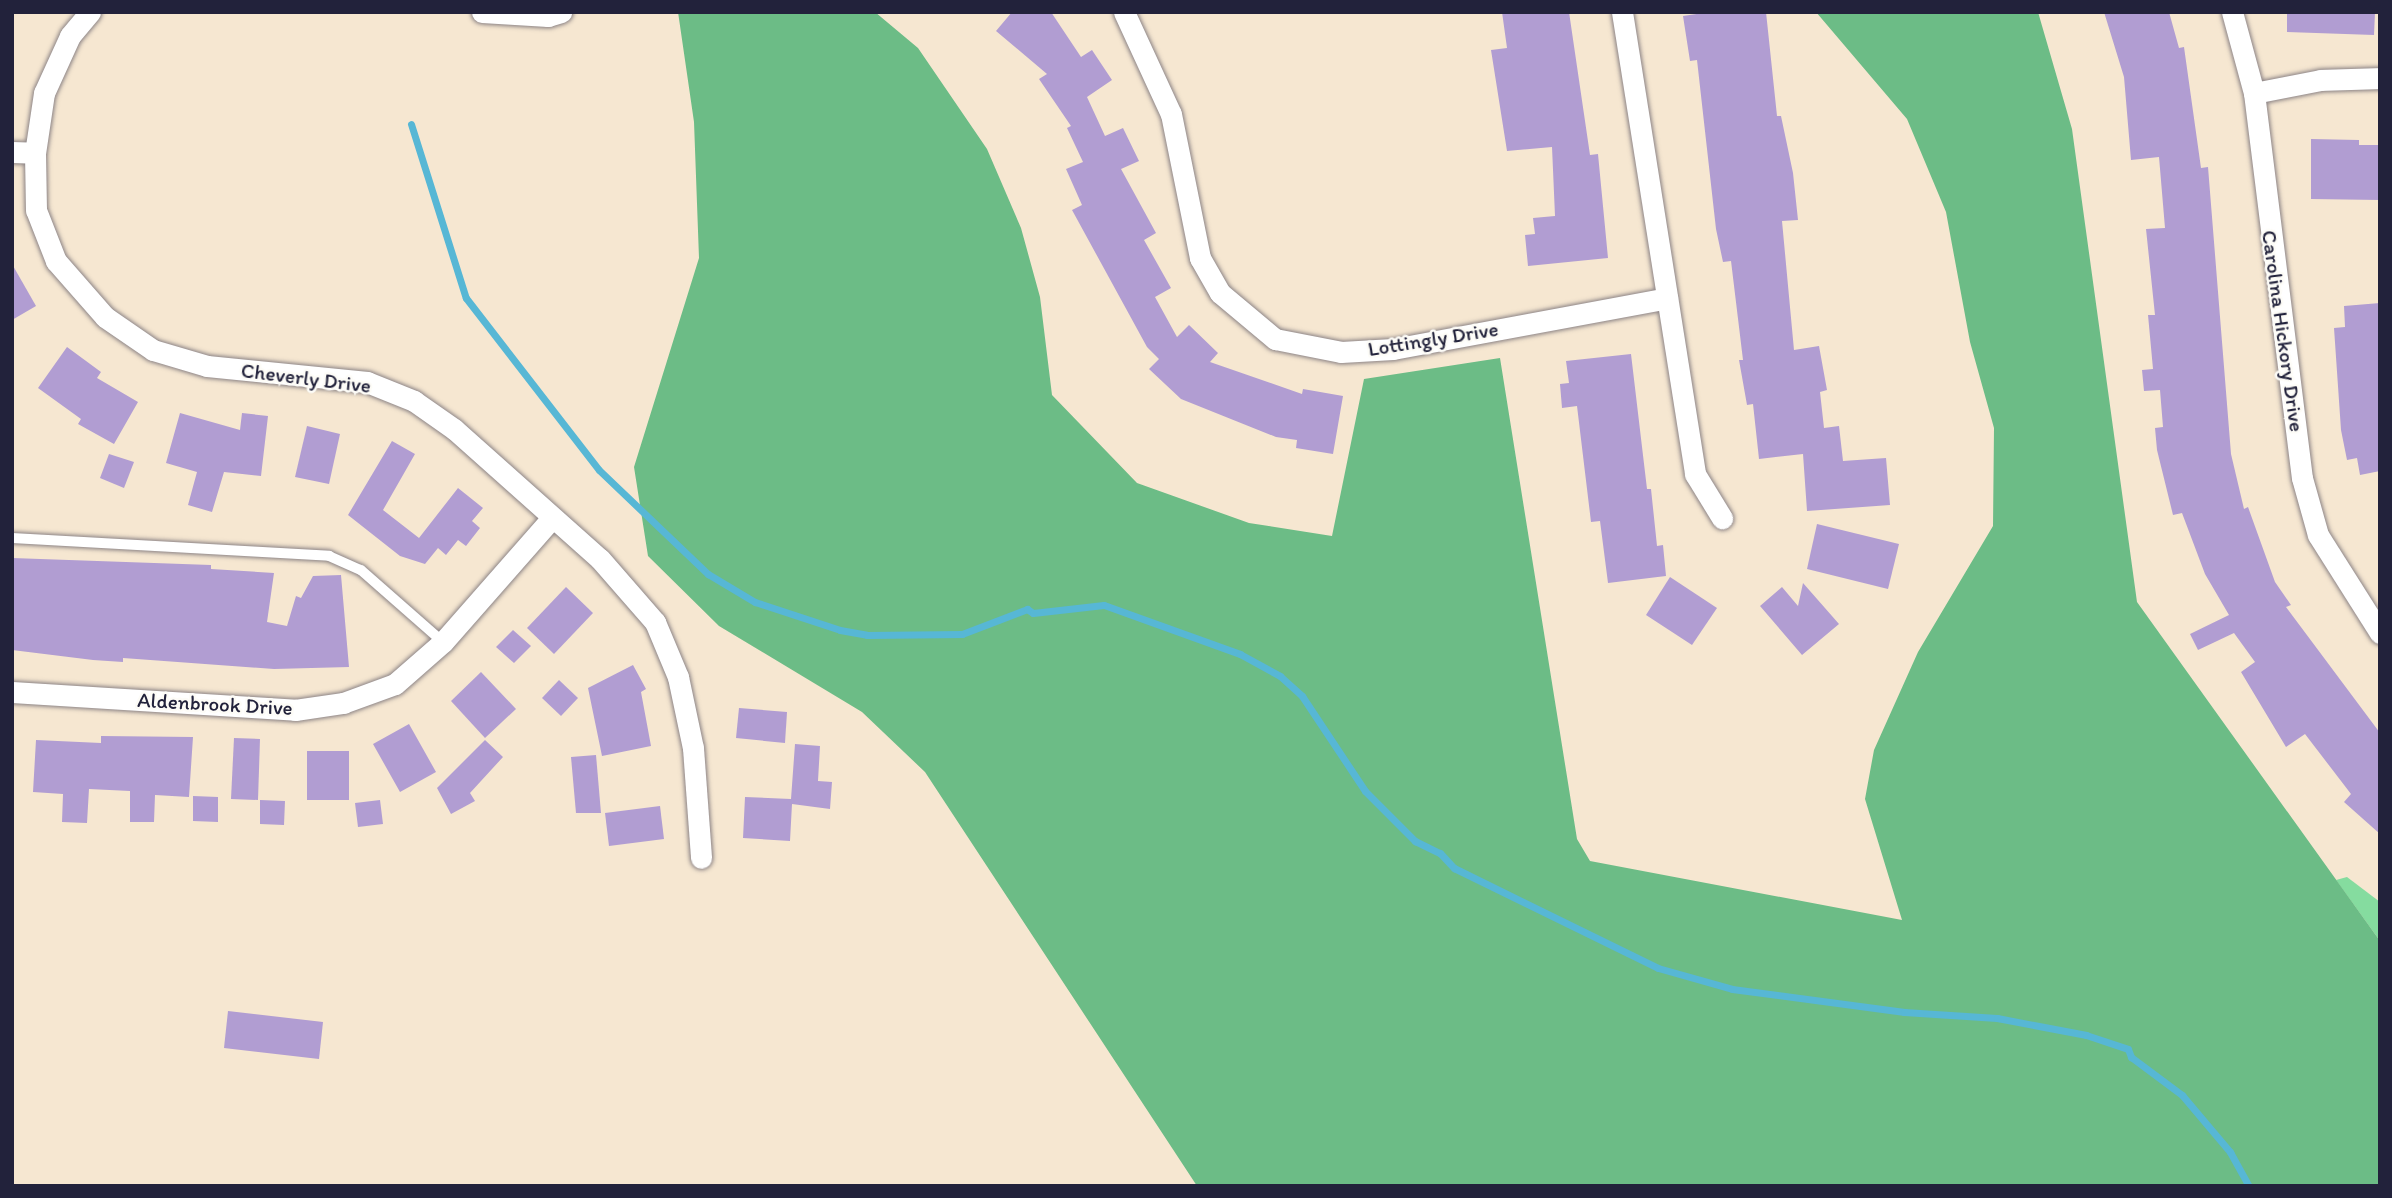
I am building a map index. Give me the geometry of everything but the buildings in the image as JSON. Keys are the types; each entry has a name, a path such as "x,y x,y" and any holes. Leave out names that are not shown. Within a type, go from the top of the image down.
{"street":[{"name":"Cheverly Drive","path":"90,12 70,36 44,93 35,153 36,210 56,261 105,317 153,349 207,366 367,382 414,401 454,429 600,559 654,622 678,677 693,748 701,858"},
{"path":"482,12 548,16 561,12"},
{"name":"Lottingly Drive","path":"1124,12 1171,114 1200,258 1220,293 1275,340 1341,352 1393,349 1667,298"},
{"path":"1622,12 1695,474 1722,518"},
{"name":"Carolina Hickory Drive","path":"2232,12 2254,93 2302,478 2318,535 2357,602 2380,633"},
{"path":"2254,93 2321,80 2380,78"},
{"path":"12,152 35,153"},
{"name":"Aldenbrook Drive","path":"12,692 295,710 343,703 395,684 443,642 552,518"}],"lane":[{"path":"13,537 329,556 361,570 443,642"}],"green space":[{"path":"678,12 875,12 918,48 987,149 1021,228 1040,297 1052,395 1137,483 1249,523 1332,536 1364,379 1500,358 1577,839 1590,861 1902,920 1865,799 1874,750 1918,652 1993,526 1994,428 1970,342 1946,212 1907,119 1816,12 2038,12 2072,129 2137,602 2380,941 2380,1186 1197,1186 925,772 862,712 719,626 648,556 634,467 699,258 694,122"},
{"path":"2347,877 2380,902 2380,941 2336,880"}],"waterway":[{"path":"411,124 466,298 599,470 708,574 755,602 840,630 867,635 962,634 1027,609 1033,613 1104,605 1240,654 1280,676 1302,696 1365,791 1415,841 1440,853 1454,868 1658,968 1732,989 1904,1012 1997,1018 2086,1035 2128,1049 2131,1057 2182,1095 2230,1152 2249,1186"}]}
